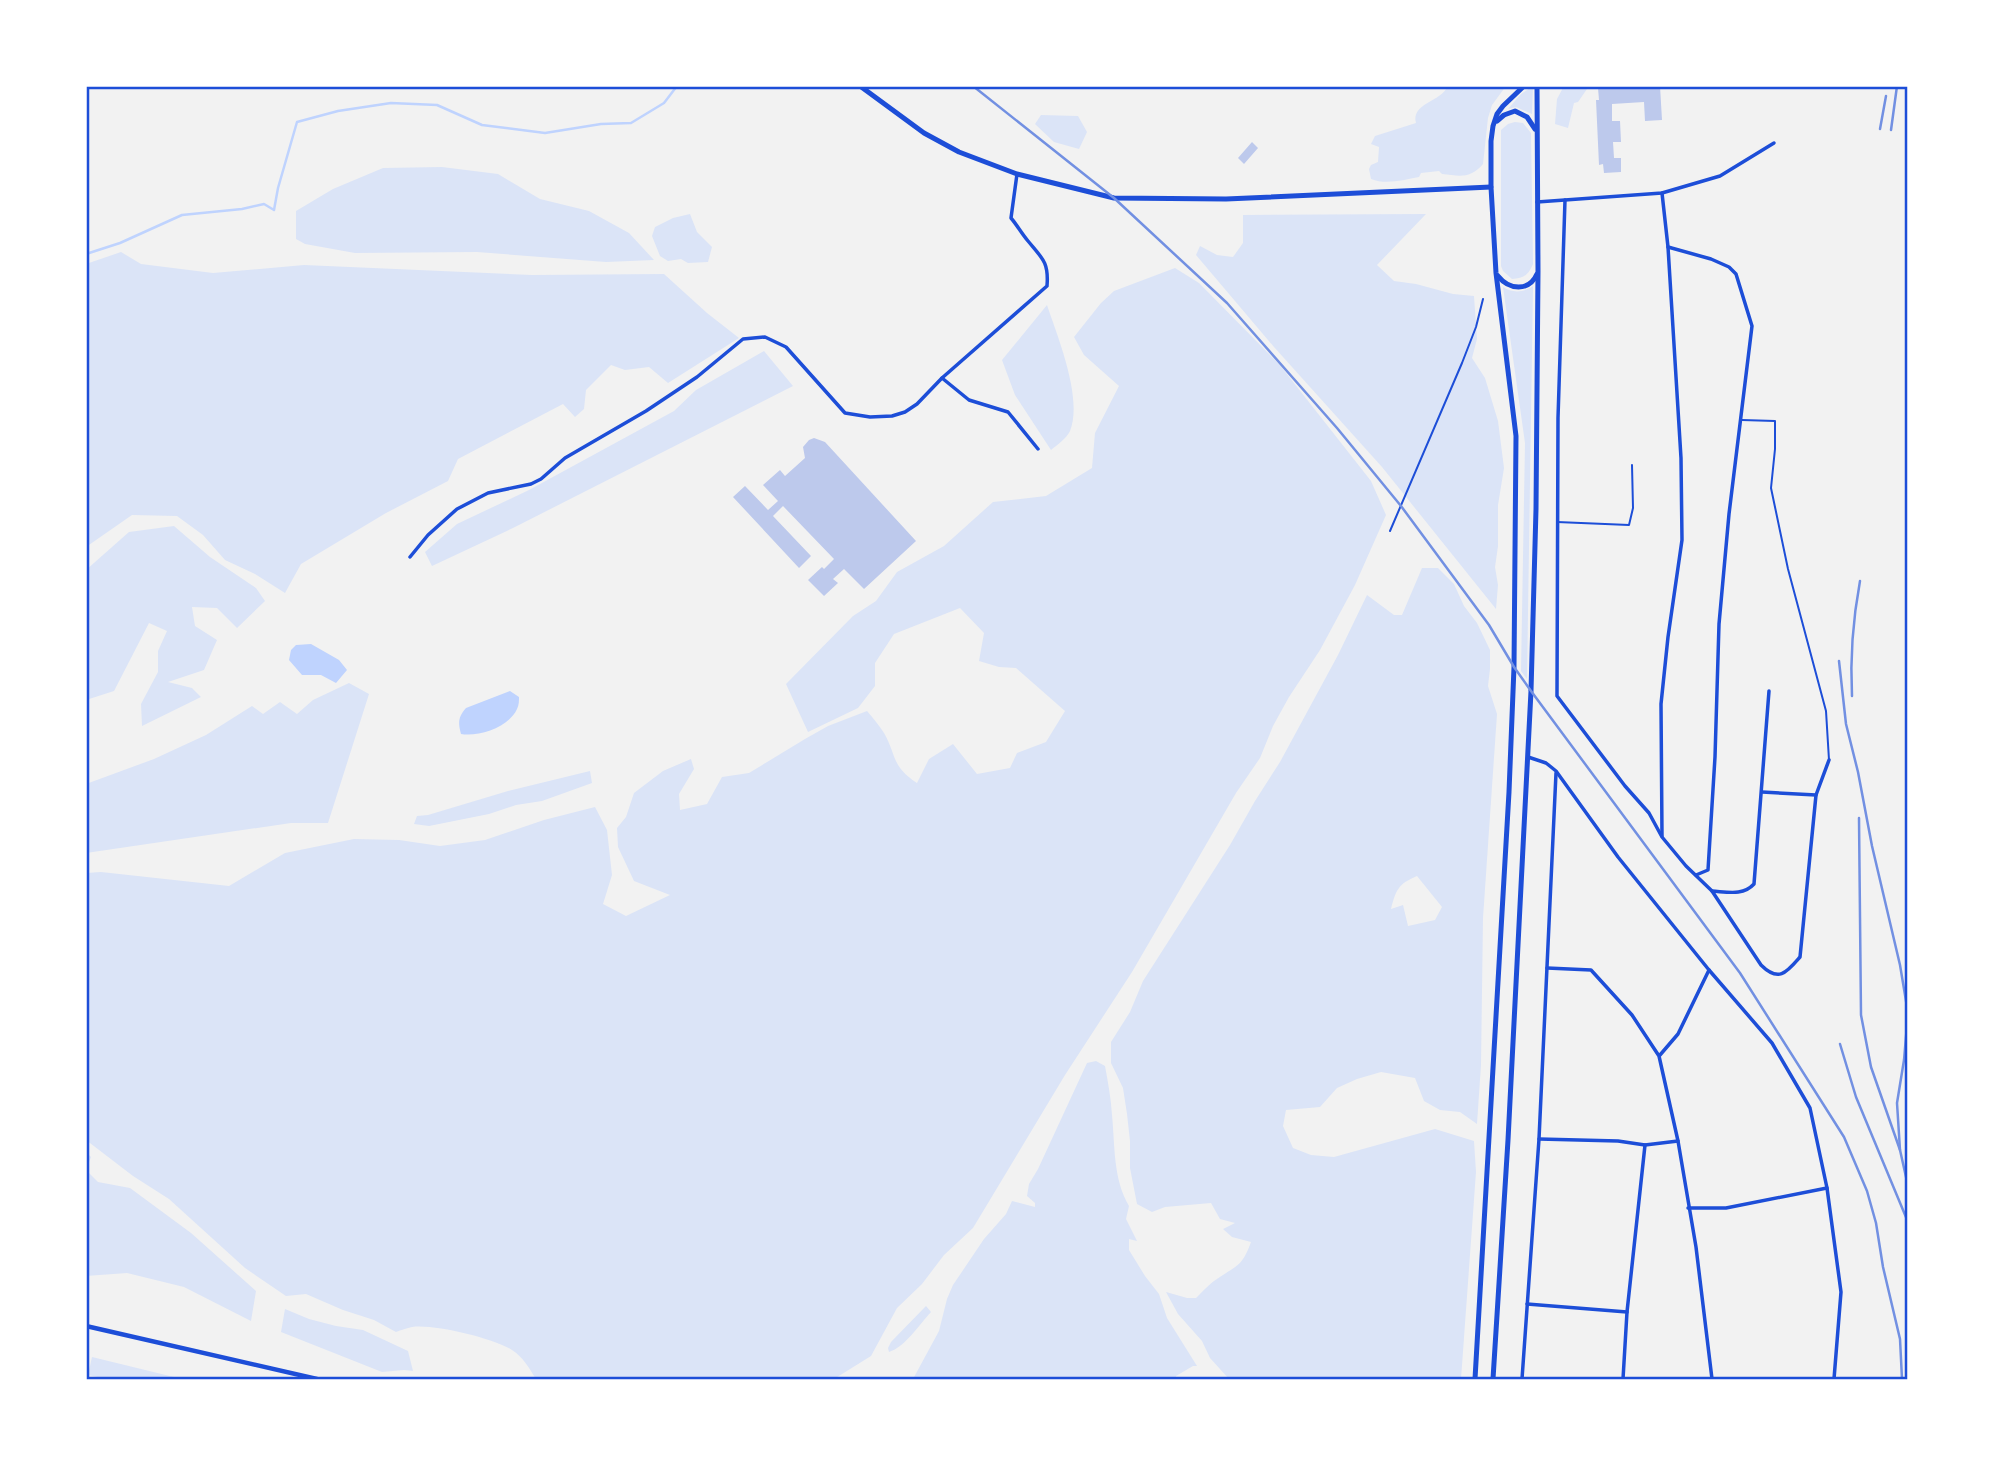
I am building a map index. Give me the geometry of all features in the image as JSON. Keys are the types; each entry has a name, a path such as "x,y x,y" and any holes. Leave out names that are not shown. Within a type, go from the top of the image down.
{"main road":[{"path":"860,86 924,134 959,152 1017,174 1114,198 1226,199 1491,187"},
{"path":"1475,1379 1509,806 1514,667 1516,436 1496,273 1491,187 1493,126 1503,106 1524,86"},
{"path":"1493,1379 1528,757 1536,509 1537,86"},
{"path":"1493,126 1504,115 1515,111 1527,117 1536,133"},
{"path":"1496,273 1506,285 1514,288 1530,284 1538,271"}],"street":[{"path":"1537,202 1662,192 1720,176 1774,143"},
{"path":"410,557 457,509 488,493 531,484 541,479 565,458 646,411 697,377 743,339 765,337 786,347 845,413 870,417 892,416 905,412 1047,286 1048,272 1043,257 1011,218 1017,174"},
{"path":"1662,192 1681,458 1682,540 1661,704 1662,837"},
{"path":"1565,200 1558,418 1557,696 1625,786 1649,813 1662,837 1712,891 1767,971 1780,975 1786,973 1800,957 1815,795 1829,760"},
{"path":"1668,247 1729,267 1736,274 1752,326 1729,514 1719,624 1708,870 1696,875"},
{"path":"943,378 969,400 1008,412 1038,449"},
{"path":"1712,891 1742,892 1754,884 1769,691"},
{"path":"1528,757 1546,763 1556,771 1618,857 1772,1043 1810,1108 1827,1188 1841,1292 1834,1379"},
{"path":"1522,1379 1539,1139 1556,771"},
{"path":"1761,792 1815,795"},
{"path":"1547,968 1591,970 1632,1015 1659,1056 1678,1141 1696,1247 1712,1379"},
{"path":"1659,1056 1678,1034 1709,970"},
{"path":"1539,1139 1618,1141 1645,1145 1678,1141"},
{"path":"1623,1379 1645,1145"},
{"path":"1688,1208 1726,1208 1827,1188"},
{"path":"1527,1304 1628,1312"},
{"path":"86,1326 317,1379"}],"lane":[{"path":"1741,420 1775,421 1771,488 1788,569 1826,712 1829,760"},
{"path":"1557,522 1629,525 1633,508 1632,465"}],"path":[{"path":"1390,531 1467,351 1483,299"}],"shaded area":[{"path":"1448,86 1506,86 1492,105 1488,118 1483,164 1474,172 1464,175 1442,174 1439,171 1395,181 1371,179 1369,169 1378,162 1379,147 1371,144 1375,136 1416,123 1418,111"},
{"path":"1533,86 1532,114 1516,107 1508,109 1521,94"},
{"path":"1564,86 1597,86 1587,89 1578,102 1574,103 1568,128 1555,124 1557,99"},
{"path":"1041,115 1078,116 1087,132 1079,149 1054,142 1035,124"},
{"path":"1515,122 1523,123 1531,133 1533,264 1525,276 1512,279 1501,266 1501,130"},
{"path":"442,167 498,174 540,199 589,211 629,233 654,260 606,262 477,252 355,253 305,244 296,239 296,211 333,189 383,168"},
{"path":"690,214 697,232 712,247 708,262 688,263 681,259 668,261 660,256 652,236 655,227 673,218"},
{"path":"1426,214 1377,265 1394,281 1474,296 1477,339 1472,358 1485,378 1498,421 1504,468 1498,505 1496,609 1382,467 1196,255 1200,246 1217,255 1233,257 1243,243 1243,215"},
{"path":"121,252 141,264 213,273 304,265 532,275 664,274 739,338 668,383 649,367 625,370 611,365 586,390 584,409 575,417 563,404 458,459 448,481 386,513 301,564 285,593 255,574 225,560 203,535 177,516 132,515 86,547 86,264"},
{"path":"1175,268 1199,283 1279,364 1371,481 1386,515 1355,585 1320,650 1273,726 1260,758 1236,793 1132,972 1065,1075 973,1228 944,1255 922,1284 897,1308 871,1356 834,1379 536,1379 516,1353 491,1341 435,1328 412,1327 396,1332 374,1320 306,1294 286,1296 245,1268 169,1199 133,1176 86,1140 86,873 101,872 229,886 285,853 354,839 399,840 440,846 485,840 544,820 595,807 607,830 612,875 603,904 626,916 670,895 634,881 618,847 617,828 626,817 634,793 663,771 691,759 694,769 679,794 680,810 707,804 722,777 749,773 828,726 867,711 884,733 899,766 917,783 929,759 953,744 977,774 1010,768 1017,753 1046,742 1065,711 1016,668 999,667 979,661 984,633 960,608 894,634 875,663 875,686 858,708 808,732 786,684 853,616 876,601 897,572 944,546 993,502 1046,496 1092,468 1095,433 1119,386 1084,355 1074,337 1114,291"},
{"path":"1533,286 1527,679 1521,671 1525,443 1503,287 1518,291"},
{"path":"1047,305 1068,368 1073,402 1070,431 1051,450 1015,395 1002,360"},
{"path":"764,351 793,386 513,528 432,566 425,552 457,524 529,490 674,411 696,390"},
{"path":"174,526 210,557 256,588 265,601 237,628 217,608 192,607 195,626 217,640 204,670 168,682 192,688 201,697 142,726 141,704 158,672 158,651 167,631 149,623 114,691 86,700 86,570 129,532"},
{"path":"1422,568 1438,568 1454,584 1490,650 1488,686 1497,714 1483,918 1481,1065 1477,1124 1460,1112 1440,1110 1424,1101 1415,1078 1381,1072 1337,1088 1320,1107 1286,1110 1283,1126 1293,1148 1311,1155 1334,1157 1435,1129 1474,1141 1476,1172 1461,1379 1229,1379 1210,1358 1202,1341 1178,1314 1166,1292 1196,1298 1211,1283 1238,1265 1251,1242 1232,1237 1223,1229 1235,1223 1220,1219 1211,1203 1165,1207 1152,1212 1137,1204 1130,1168 1130,1141 1123,1088 1111,1063 1111,1042 1130,1012 1143,981 1280,762 1367,595 1394,615 1402,615","holes":["1417,876 1442,907 1435,920 1408,926 1403,905 1391,909 1399,888"]},
{"path":"349,683 369,694 328,823 291,823 86,853 86,784 154,759 206,735 252,706 263,714 280,702 297,714 313,700"},
{"path":"590,771 592,783 542,801 429,826 414,824 417,816"},
{"path":"1096,1061 1105,1066 1117,1174 1129,1206 1126,1219 1137,1241 1129,1239 1129,1250 1159,1294 1167,1318 1197,1366 1176,1376 1176,1379 913,1379 939,1331 953,1285 984,1239 1006,1214 1012,1201 1035,1207 1035,1203 1027,1196 1029,1184 1087,1063"},
{"path":"86,1152 91,1157 86,1170"},
{"path":"86,1170 98,1182 130,1188 191,1233 256,1291 251,1321 184,1287 127,1273 86,1276"},
{"path":"926,1306 931,1312 906,1341 889,1352 891,1342"},
{"path":"285,1309 309,1319 363,1330 408,1351 413,1371 382,1372 281,1332"},
{"path":"92,1357 182,1379 107,1379 88,1375"}],"water":[{"path":"311,644 339,660 347,670 336,683 321,675 302,675 289,660 291,650 296,645"},
{"path":"510,691 519,697 519,702 507,721 485,732 461,734 459,720 466,708"}],"building":[{"path":"1660,86 1662,120 1645,121 1644,102 1612,104 1612,121 1620,121 1621,142 1613,142 1614,158 1621,158 1621,172 1604,173 1603,164 1599,165 1596,100 1599,100 1598,88"},
{"path":"1252,142 1258,148 1244,164 1238,158"},
{"path":"814,438 825,442 916,541 864,589 844,569 833,579 838,583 824,596 808,580 834,559 783,506 773,516 811,556 799,568 733,497 745,486 768,510 778,501 763,485 780,470 785,476 805,458 803,447"}],"waterway":[{"path":"86,254 120,243 182,215 264,204 274,210 297,122 338,111 391,103 437,105 482,125 545,133 601,124 631,123 664,103 677,86"},
{"path":"1181,86 1187,86"}],"railway":[{"path":"973,86 1114,198 1227,303 1337,428 1401,506 1489,625 1531,691 1740,973 1844,1137 1867,1191 1900,1339 1902,1379"},
{"path":"1891,130 1897,86"},
{"path":"1880,129 1886,96"},
{"path":"1852,696 1853,638 1860,581"},
{"path":"1839,661 1846,724 1900,965 1908,1013 1897,1103 1900,1150"},
{"path":"1859,818 1861,1015 1871,1067 1900,1150 1908,1186"},
{"path":"1840,1044 1856,1097 1908,1222"}]}
